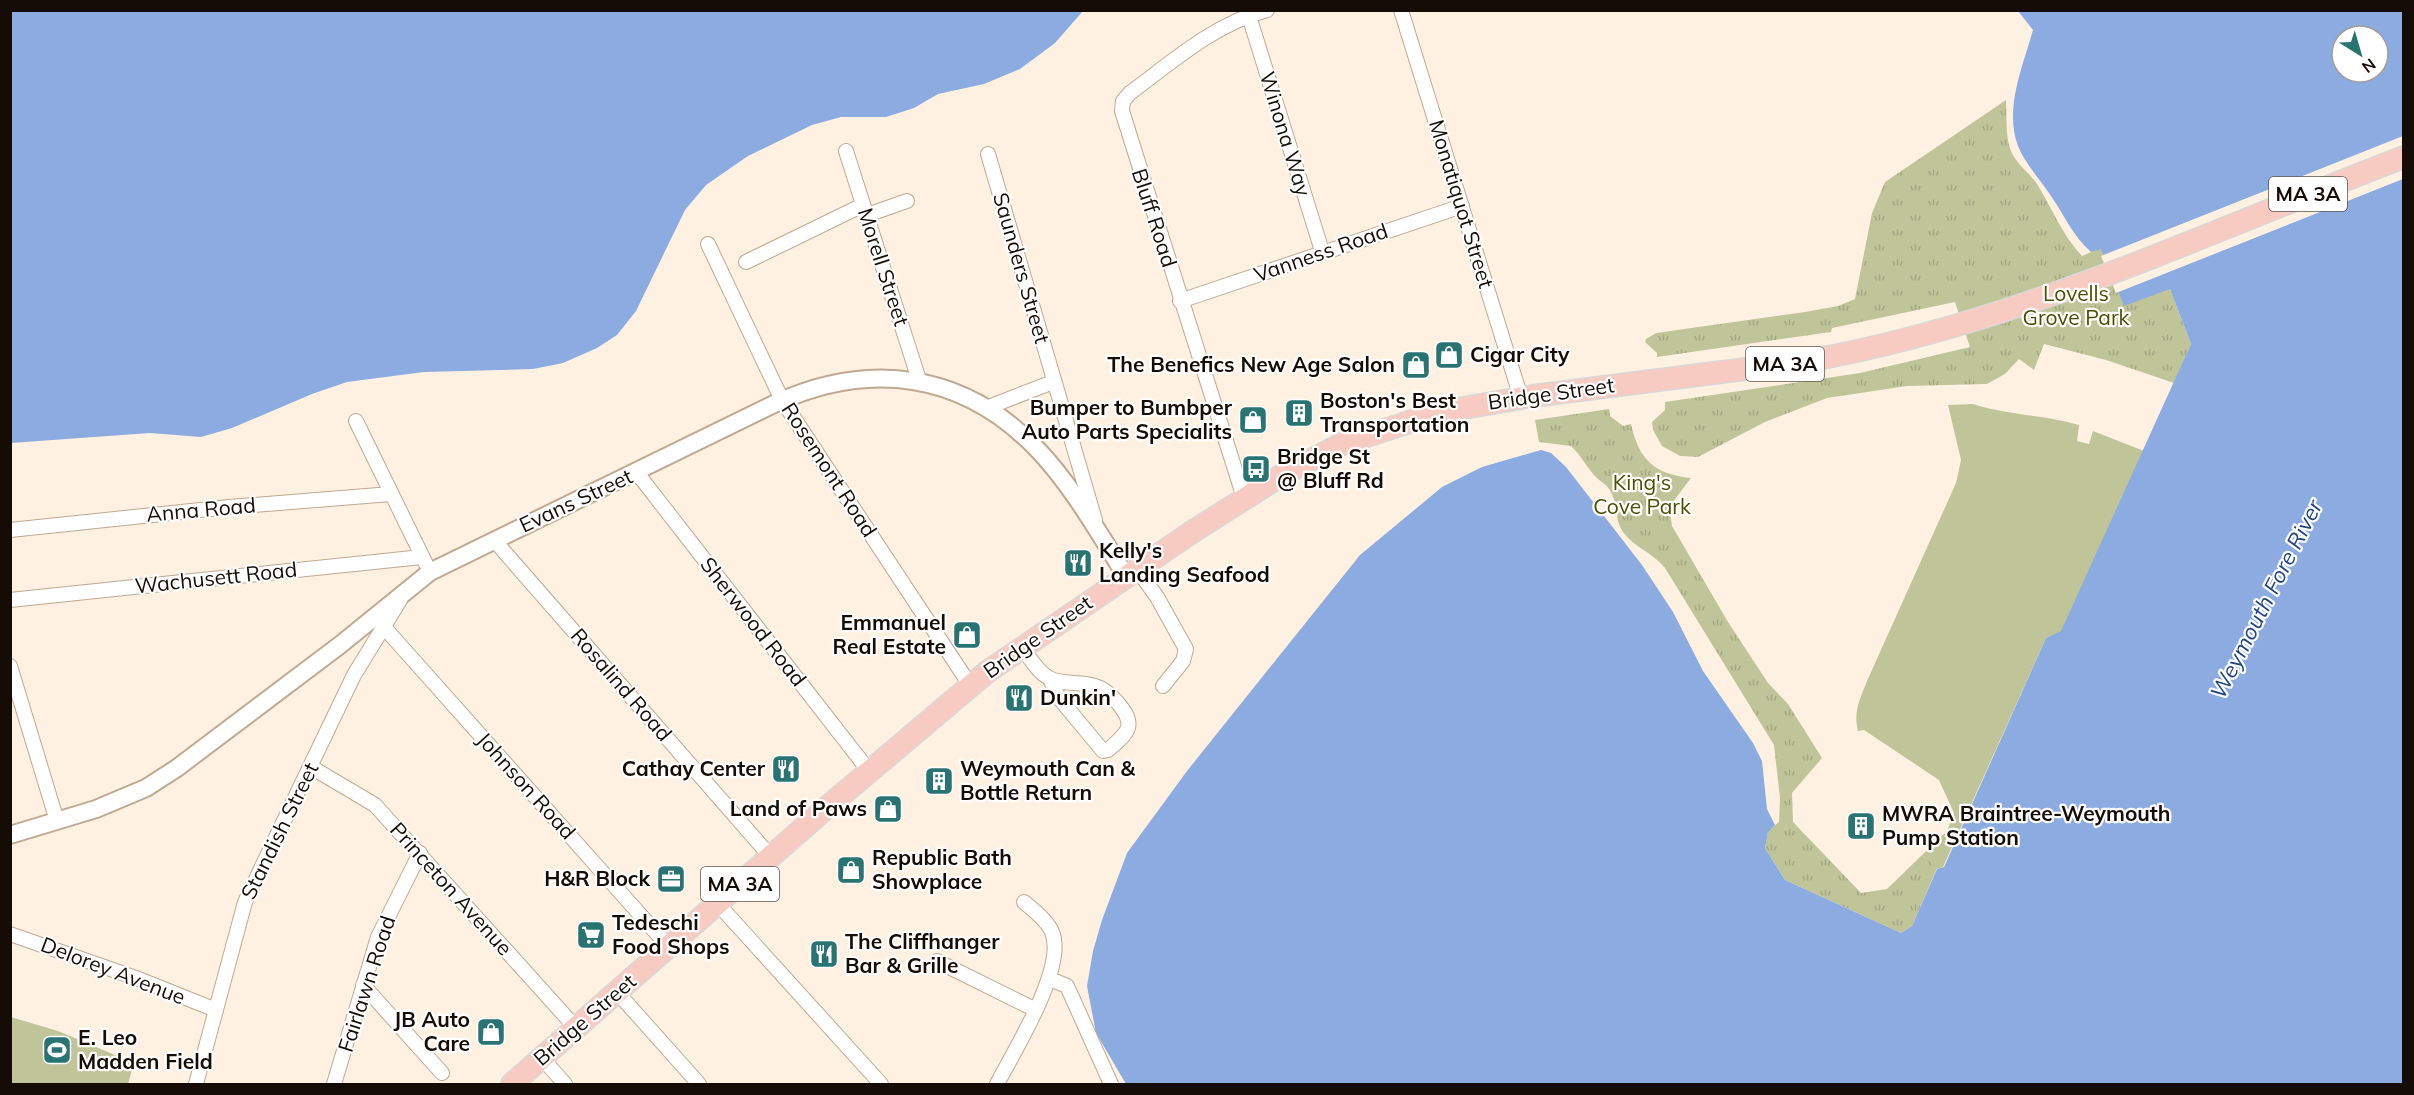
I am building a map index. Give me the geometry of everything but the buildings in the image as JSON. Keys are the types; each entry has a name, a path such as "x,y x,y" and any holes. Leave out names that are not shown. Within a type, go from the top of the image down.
{"main road":[{"name":"Bridge Street","path":"512,1084 970,685 1021,646 1132,572 1244,498 1302,464 1365,435 1435,413 1521,398 1801,362 1852,353 1932,334 2058,294 2403,157"}],"street":[{"name":"Bluff Road","path":"1244,498 1124,123 1123,101 1193,46 1249,16 1267,10"},
{"name":"Monatiquot Street","path":"1401,10 1521,398"},
{"name":"Winona Way","path":"1249,16 1322,251"},
{"name":"Morell Street","path":"846,151 920,383"},
{"name":"Saunders Street","path":"988,154 1100,537"},
{"path":"747,261 865,210 908,201"},
{"name":"Vanness Road","path":"1180,301 1322,251 1462,206"},
{"name":"Rosemont Road","path":"708,244 782,400 970,685"},
{"name":"Evans Street","path":"10,836 122,799 167,774 340,645 430,572 637,473 782,400 831,382 857,378 898,379 953,392 986,408 1038,450 1068,488 1100,537 1132,572"},
{"path":"986,408 1053,382"},
{"path":"356,421 430,572"},
{"name":"Sherwood Road","path":"637,473 869,771"},
{"name":"Anna Road","path":"10,530 229,507 391,494"},
{"name":"Rosalind Road","path":"494,540 771,857"},
{"name":"Wachusett Road","path":"10,600 422,557"},
{"path":"1132,572 1157,597 1186,650 1183,661 1163,686"},
{"name":"Standish Street","path":"196,1084 245,902 354,675 405,593"},
{"name":"Johnson Road","path":"383,626 669,947"},
{"path":"1021,646 1043,675 1050,679 1091,685 1109,693 1129,715 1130,724 1125,734 1108,750 1103,751 1059,698 1050,679"},
{"path":"10,666 57,821"},
{"name":"Princeton Avenue","path":"311,767 369,801 420,853 576,1028"},
{"name":"Fairlawn Road","path":"334,1084 378,938 420,853"},
{"path":"997,1084 1050,979 1055,955 1053,933 1024,902"},
{"path":"718,904 881,1084"},
{"name":"Delorey Avenue","path":"10,934 216,1010"},
{"path":"937,961 1034,1009"},
{"path":"1050,979 1067,986 1111,1084"},
{"path":"363,984 442,1073"},
{"path":"617,992 699,1084"},
{"path":"542,1058 565,1084"}],"green space":[{"name":"Lovells Grove Park","path":"2006,100 2007,132 2011,151 2037,184 2075,248 2082,256 2101,248 2170,289 2191,344 2174,383 2106,360 2044,344 2034,370 2019,359 2005,374 1987,384 1907,386 1827,398 1765,422 1698,457 1680,456 1662,446 1653,430 1652,422 1665,410 1665,402 1860,373 1970,347 1955,302 1832,328 1831,332 1657,357 1657,353 1645,342 1656,333 1805,312 1838,306 1855,299 1872,213 1885,182"},
{"path":"1973,404 1999,411 2079,425 2077,441 2089,444 2093,431 2144,451 2061,632 2046,638 1943,867 1937,869 1922,855 1947,831 1954,813 1939,780 1864,730 1858,731 1856,718 1867,681 1956,483 1961,460 1948,405"},
{"name":"King's Cove Park","path":"1609,409 1610,416 1623,426 1631,424 1639,447 1650,463 1667,473 1691,478 1669,507 1672,526 1728,622 1768,683 1788,704 1822,758 1792,793 1793,822 1861,893 1887,889 1922,855 1937,868 1912,926 1901,933 1785,880 1765,848 1768,831 1779,822 1780,798 1774,745 1665,568 1623,532 1618,522 1613,497 1608,488 1594,475 1571,446 1539,442 1535,420"},
{"name":"E. Leo Madden Field","path":"11,1017 58,1031 134,1063 128,1084 11,1084"}],"water":[{"path":"10,11 1083,11 1055,43 1020,69 984,84 938,94 914,108 886,117 841,117 812,125 748,156 706,185 685,210 636,311 617,335 597,348 563,363 533,369 424,372 347,382 312,394 232,428 201,437 150,433 11,443"},
{"name":"Weymouth Fore River","path":"2018,11 2403,11 2403,1084 1126,1084 1096,1033 1087,986 1093,951 1102,920 1127,853 1187,771 1360,555 1442,487 1482,467 1541,450 1551,453 1566,467 1642,565 1673,612 1703,671 1753,743 1762,761 1767,809 1775,825 1768,832 1765,848 1785,880 1901,933 1912,926 1937,869 1944,867 2046,638 2061,631 2191,344 2170,289 2124,306 2101,249 2091,252 2079,239 2029,166 2021,153 2014,132 2014,103 2033,30"}],"pier":[{"path":"2403,136 2403,179 2116,293 2101,256"}],"place":[{"name":"Cigar City","path":"1449,355"},
{"name":"The Benefics New Age Salon","path":"1416,365"},
{"name":"Boston's Best Transportation","path":"1299,413"},
{"name":"Bumper to Bumbper Auto Parts Specialits","path":"1253,420"},
{"name":"Bridge St @ Bluff Rd","path":"1256,469"},
{"name":"Kelly's Landing Seafood","path":"1078,563"},
{"name":"Emmanuel Real Estate","path":"967,635"},
{"name":"Dunkin'","path":"1019,698"},
{"name":"Cathay Center","path":"786,769"},
{"name":"Weymouth Can & Bottle Return","path":"939,781"},
{"name":"Land of Paws","path":"888,809"},
{"name":"MWRA Braintree-Weymouth Pump Station","path":"1861,826"},
{"name":"Republic Bath Showplace","path":"851,870"},
{"name":"H&R Block","path":"671,879"},
{"name":"Tedeschi Food Shops","path":"591,935"},
{"name":"The Cliffhanger Bar & Grille","path":"824,954"},
{"name":"JB Auto Care","path":"491,1032"},
{"name":"E. Leo Madden Field","path":"57,1050"}]}
